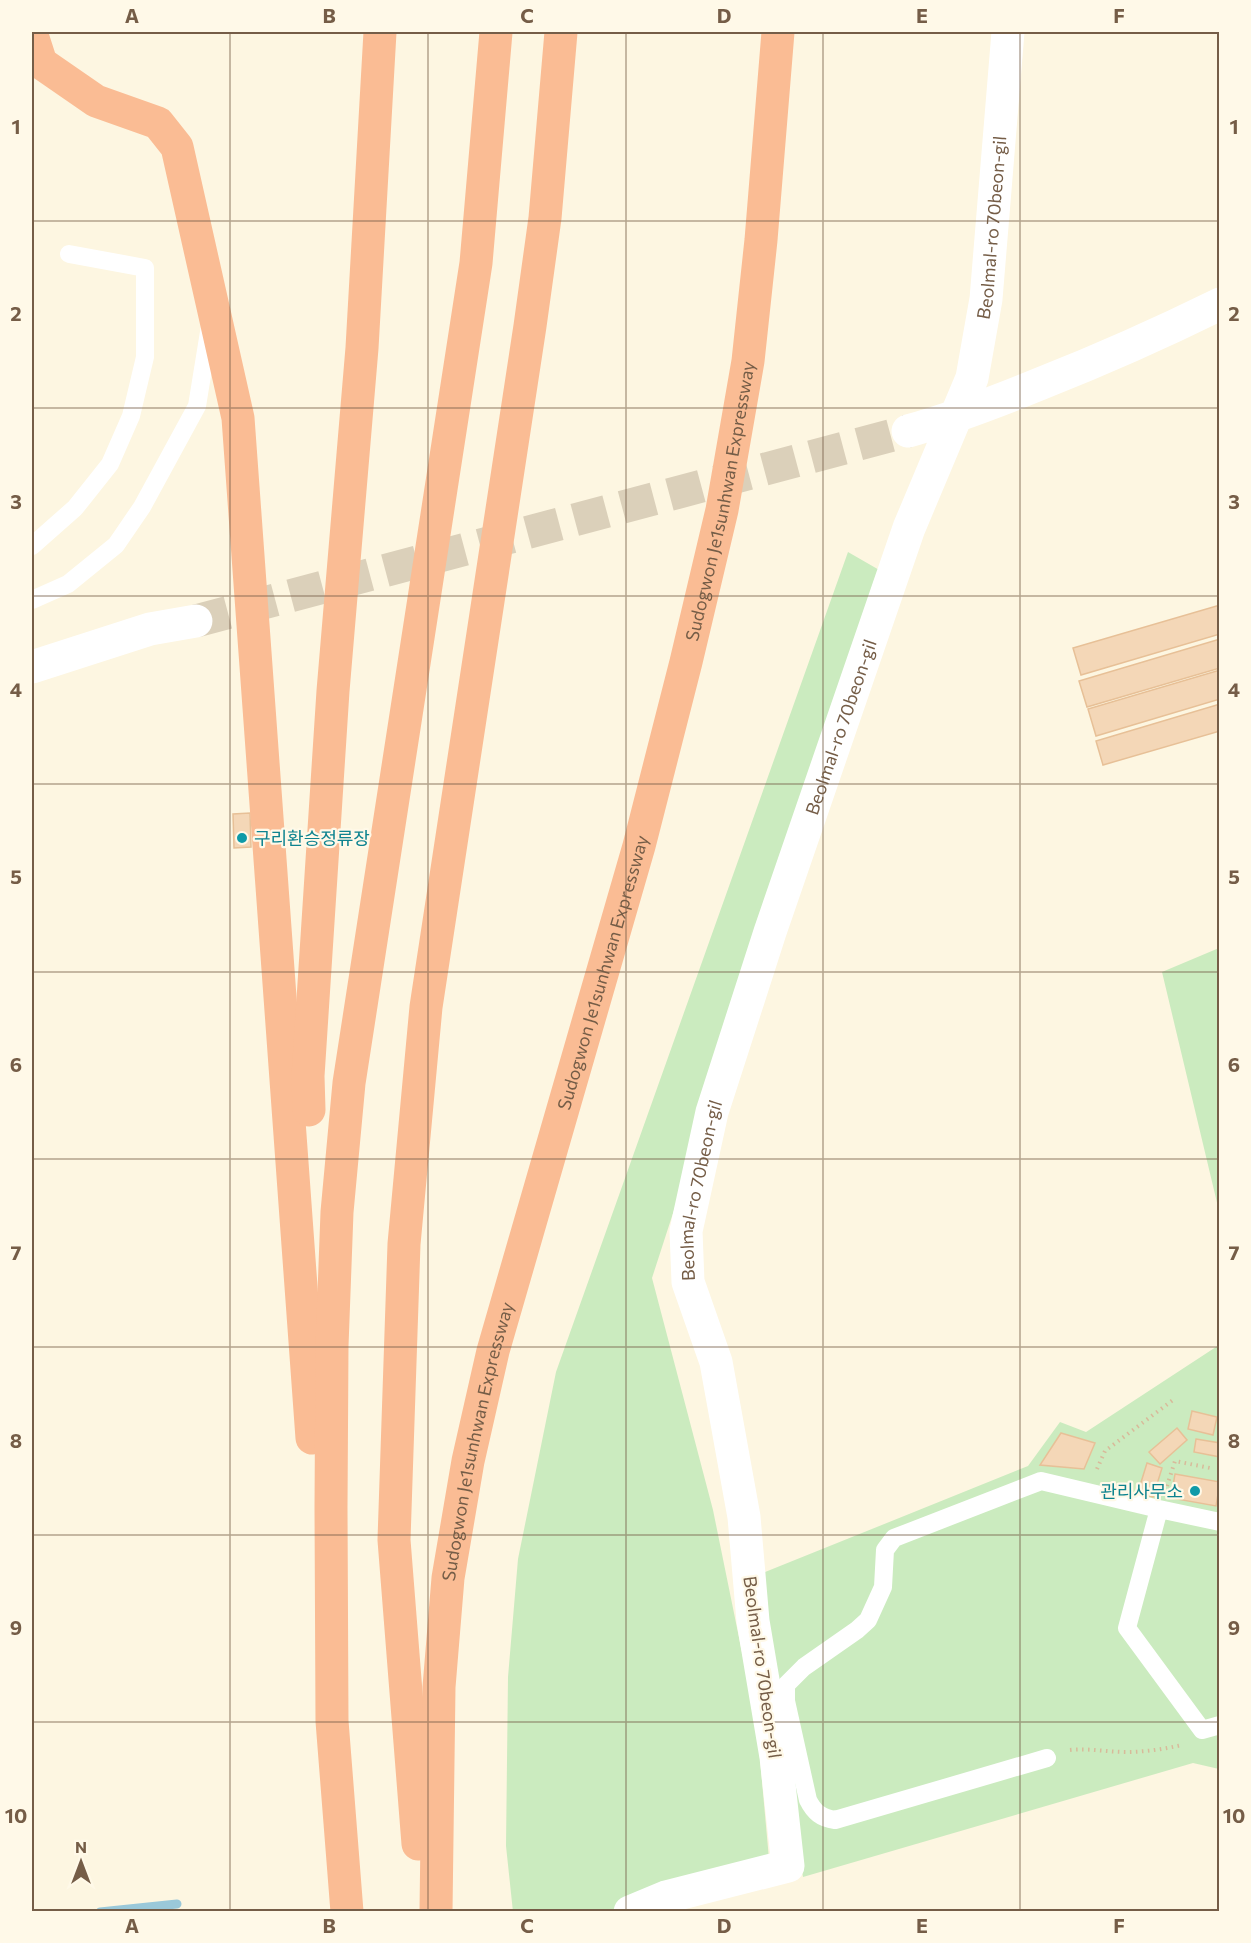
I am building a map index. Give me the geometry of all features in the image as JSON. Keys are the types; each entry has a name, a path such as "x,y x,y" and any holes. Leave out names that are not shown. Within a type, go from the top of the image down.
{"highway":[{"path":"332,1721 308,1076 333,691 362,348 380,32"},
{"path":"332,1721 332,1346 337,1212 348,1095 476,263 496,32"},
{"path":"423,1911 394,1540 404,1244 426,1007 535,294 546,206 561,32"},
{"name":"Sudogwon Je1sunhwan Expressway","path":"436,1911 439,1687 448,1578 468,1461 494,1351 639,846 722,510 748,361 761,240 778,32"},
{"path":"32,36 41,63 96,101 158,123 177,147 238,418 347,1911"}],"street":[{"name":"Beolmal-ro 70beon-gil","path":"630,1911 666,1897 788,1866 776,1757 753,1621 744,1516 716,1362 688,1282 686,1231 712,1113 770,932 909,528 972,378 986,298 1008,32"},
{"path":"908,432 955,418 1156,336 1220,304"},
{"path":"32,667 150,629 196,621"}],"lane":[{"path":"32,546 75,508 110,464 131,416 145,357 145,268 69,254"},
{"path":"32,600 68,584 116,545 141,507 197,406 213,307"},
{"path":"1047,1758 835,1820 823,1818 812,1809 808,1800 786,1701 786,1685 804,1667 868,1620 883,1587 885,1550 894,1538 1041,1481 1220,1522"},
{"path":"1159,1509 1127,1628 1211,1728"}],"path":[{"path":"1088,1492 1105,1451 1173,1400"},
{"path":"1159,1509 1174,1461 1209,1468"},
{"path":"1047,1758 1065,1750 1087,1748 1126,1752 1165,1749 1188,1743 1211,1728"}],"green space":[{"path":"848,552 881,571 652,1278 713,1510 757,1726 769,1859 636,1911 513,1912 506,1846 508,1677 518,1559 556,1372"},
{"path":"1219,948 1219,1211 1162,972"},
{"path":"1219,1345 1219,1769 1193,1763 803,1877 753,1577 1028,1466 1060,1422 1086,1432"}],"building":[{"path":"1220,605 1220,634 1081,675 1073,648"},
{"path":"1220,639 1220,668 1087,707 1079,681"},
{"path":"1220,670 1220,699 1096,736 1088,709"},
{"path":"1220,704 1220,731 1103,765 1096,741"},
{"name":"구리환승정류장","path":"250,813 251,847 234,848 233,814"},
{"path":"1192,1411 1217,1417 1213,1435 1188,1429"},
{"path":"1177,1428 1187,1440 1160,1464 1149,1452"},
{"path":"1061,1433 1095,1443 1084,1469 1040,1465"},
{"path":"1196,1439 1220,1443 1220,1457 1194,1452"},
{"path":"1147,1463 1162,1468 1153,1497 1138,1492"},
{"name":"관리사무소","path":"1175,1474 1220,1482 1216,1506 1171,1498"}],"waterway":[{"path":"100,1912 177,1904"}],"tunnel":[{"path":"196,621 908,431"}],"place":[{"name":"구리환승정류장","path":"242,838"},
{"name":"관리사무소","path":"1195,1491"}]}
